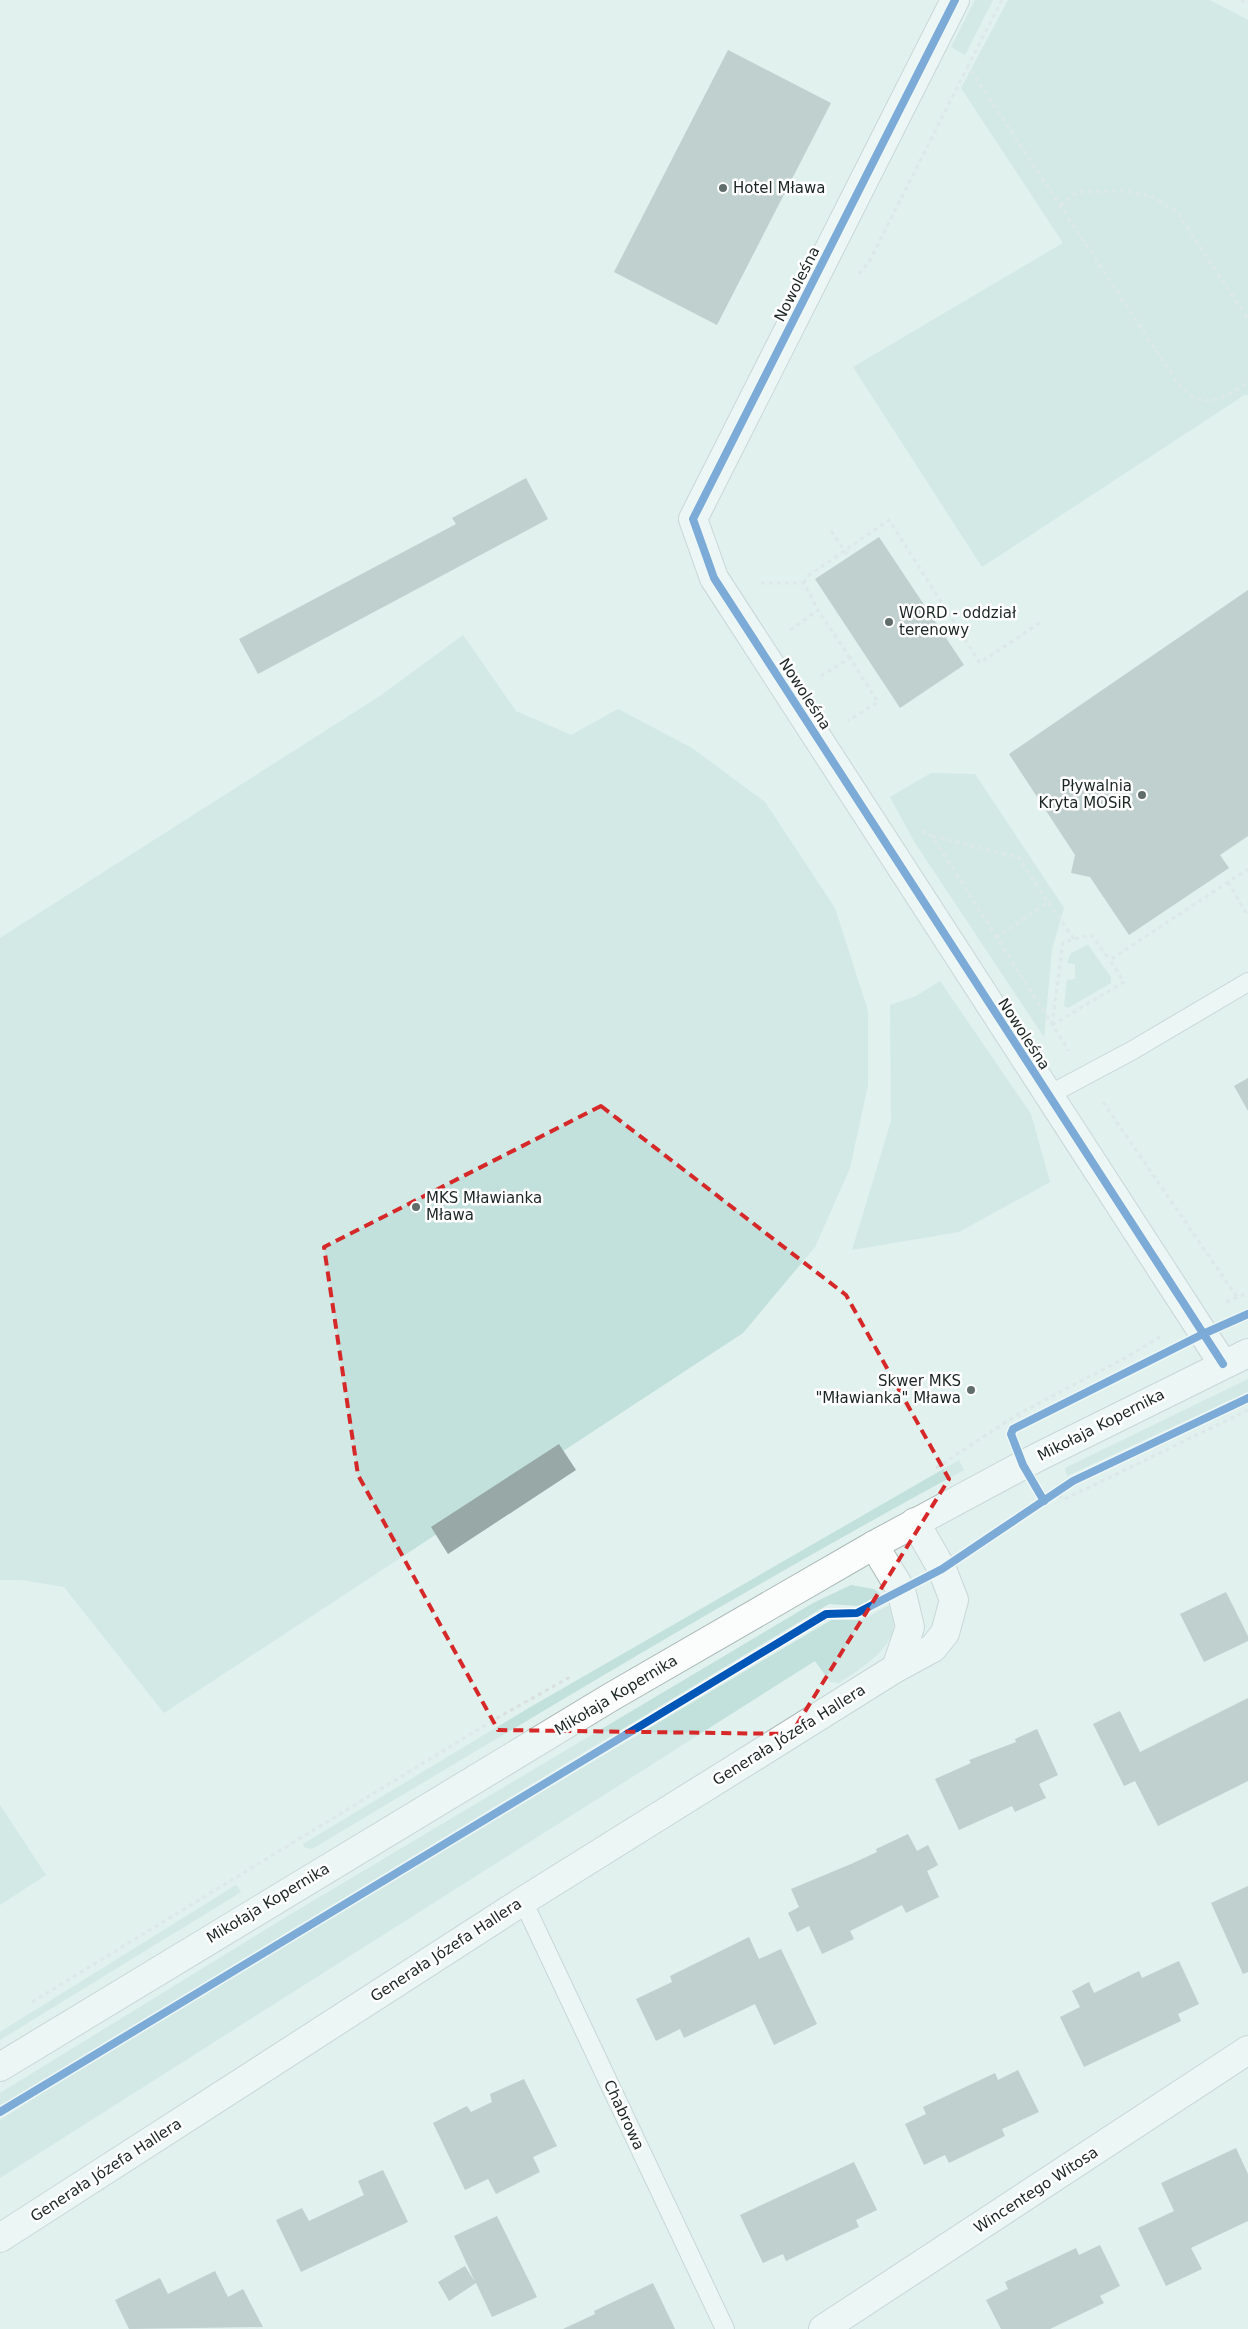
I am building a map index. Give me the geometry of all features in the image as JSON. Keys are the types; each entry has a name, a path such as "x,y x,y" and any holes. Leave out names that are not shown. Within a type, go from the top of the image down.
{"street":[{"name":"Nowoleśna","path":"955,0 694,519 714,578 1047,1096 1223,1364"},
{"name":"Mikołaja Kopernika","path":"0,2066 290,1889 450,1796 619,1692 874,1545 1023,1465 1248,1353"},
{"name":"Generała Józefa Hallera","path":"0,2238 522,1901 896,1668 933,1648 945,1633 954,1600 942,1570 915,1522"},
{"path":"874,1545 901,1590 910,1626 896,1668"},
{"name":"Wincentego Witosa","path":"824,2329 1248,2050"}],"lane":[{"path":"1047,1096 1133,1050 1248,982"},
{"name":"Chabrowa","path":"522,1901 725,2329"}],"path":[{"path":"857,278 868,262 1002,0"},
{"path":"1241,0 1248,3"},
{"path":"968,66 1179,385 1195,398 1215,400 1229,395 1248,382"},
{"path":"1060,206 1078,192 1123,191 1151,196 1177,212 1248,319"},
{"path":"804,583 808,576 844,549 889,520 980,663 1041,622"},
{"path":"831,531 850,556"},
{"path":"756,583 804,583"},
{"path":"804,583 818,610 878,702 847,722"},
{"path":"788,631 818,610"},
{"path":"818,678 850,658"},
{"path":"916,829 932,836 1018,857 1074,940"},
{"path":"932,836 1085,1076 1237,1297"},
{"path":"1110,960 1248,869"},
{"path":"1228,882 1248,916"},
{"path":"996,938 1048,902"},
{"path":"1091,935 1124,982 1052,1025 1063,942 1091,935"},
{"path":"1032,1418 1013,1429 1011,1434 1023,1465 1044,1501 1065,1487"}],"highlighted area":[{"path":"601,1106 846,1295 949,1479 791,1734 498,1730 358,1475 324,1247"}],"shaded area":[{"path":"975,0 993,0 965,55 951,47"},
{"path":"1008,0 1210,0 1248,20 1248,396 1246,394 982,567 853,367 1063,243 961,88"},
{"name":"MKS Mławianka Mława","path":"463,635 516,711 571,735 618,709 692,748 765,802 835,908 868,1011 868,1085 850,1168 815,1247 743,1333 164,1713 64,1587 22,1580 0,1580 0,938 380,696"},
{"path":"931,773 975,774 1064,908 1052,949 1044,1037 915,843 890,797"},
{"path":"1088,945 1111,977 1111,983 1068,1008 1064,1006 1067,980 1075,979 1075,964 1067,963 1071,953"},
{"path":"940,981 1031,1114 1050,1182 959,1232 852,1250 891,1121 890,1005 916,996"},
{"path":"1248,1379 1248,1392 1067,1476 1065,1468"},
{"path":"959,1460 964,1470 881,1515 718,1609 312,1849 304,1847 303,1844 527,1709"},
{"path":"851,1585 874,1589 881,1594 860,1606 829,1604 0,2106 0,2093 291,1914 813,1603"},
{"path":"889,1605 894,1618 893,1630 888,1641 871,1661 839,1683 830,1682 815,1661 0,2178 0,2120 132,2036 831,1620 862,1620"},
{"path":"0,1805 46,1875 0,1905"},
{"path":"236,1885 241,1892 0,2040 0,2032"}],"building":[{"name":"Hotel Mława","path":"728,50 831,103 717,325 614,272"},
{"path":"526,478 548,519 258,674 239,639 456,524 452,518"},
{"name":"WORD - oddział terenowy","path":"879,537 964,665 900,708 815,579"},
{"name":"Pływalnia Kryta MOSiR","path":"1248,590 1248,836 1220,855 1229,868 1129,935 1090,877 1071,873 1075,855 1009,754"},
{"path":"1248,1078 1248,1111 1234,1086"},
{"path":"559,1444 576,1470 448,1554 431,1527"},
{"path":"1226,1592 1248,1636 1248,1641 1204,1662 1180,1614"},
{"path":"1248,1698 1248,1781 1158,1826 1135,1781 1124,1786 1093,1724 1120,1711 1140,1752"},
{"path":"1037,1729 1058,1775 1039,1784 1046,1798 1015,1812 1012,1806 959,1830 935,1779 971,1763 969,1760 1016,1742 1015,1739"},
{"path":"908,1834 917,1851 928,1845 938,1865 927,1871 939,1897 906,1913 902,1905 850,1931 854,1939 822,1954 809,1926 797,1932 788,1913 799,1907 791,1889 877,1852 876,1849"},
{"path":"1248,1886 1248,1972 1243,1974 1211,1903"},
{"path":"749,1937 759,1959 781,1949 817,2024 774,2045 755,2004 684,2038 680,2029 656,2041 636,1999 672,1982 670,1976"},
{"path":"1179,1961 1199,2004 1178,2014 1181,2021 1084,2067 1060,2017 1080,2007 1072,1991 1089,1982 1094,1993 1139,1971 1142,1978"},
{"path":"1018,2070 1039,2112 1002,2129 1005,2136 949,2163 945,2155 924,2165 905,2124 926,2114 923,2107 995,2073 998,2080"},
{"path":"524,2079 557,2146 533,2157 540,2172 496,2194 488,2179 465,2190 433,2123 467,2106 471,2112 492,2102 490,2094"},
{"path":"1236,2148 1248,2174 1248,2221 1191,2248 1202,2269 1166,2286 1138,2228 1174,2211 1161,2183"},
{"path":"854,2162 877,2210 856,2220 859,2227 786,2261 783,2254 763,2263 740,2215"},
{"path":"383,2170 408,2222 301,2272 276,2220 302,2208 309,2221 364,2195 358,2181"},
{"path":"497,2216 537,2297 492,2317 476,2283 449,2301 438,2282 465,2266 475,2282 454,2236"},
{"path":"1100,2245 1120,2286 1100,2296 1104,2303 1050,2329 1001,2329 986,2300 1008,2289 1005,2282 1076,2248 1079,2255"},
{"path":"215,2271 228,2297 243,2289 263,2327 129,2329 115,2300 160,2278 168,2294"},
{"path":"653,2283 675,2329 563,2329 595,2314 594,2311"}],"cycle path":[{"path":"955,0 693,519 714,578 1223,1364"},
{"path":"1044,1501 1023,1465 1011,1434 1013,1429 1203,1334 1248,1314"},
{"path":"0,2112 826,1614 857,1613 942,1569 1073,1481 1248,1398"}],"place":[{"name":"Hotel Mława","path":"723,188"},
{"name":"WORD - oddział terenowy","path":"889,622"},
{"name":"Pływalnia Kryta MOSiR","path":"1142,795"},
{"name":"MKS Mławianka Mława","path":"416,1207"},
{"name":"Skwer MKS \"Mławianka\" Mława","path":"971,1390"}]}
